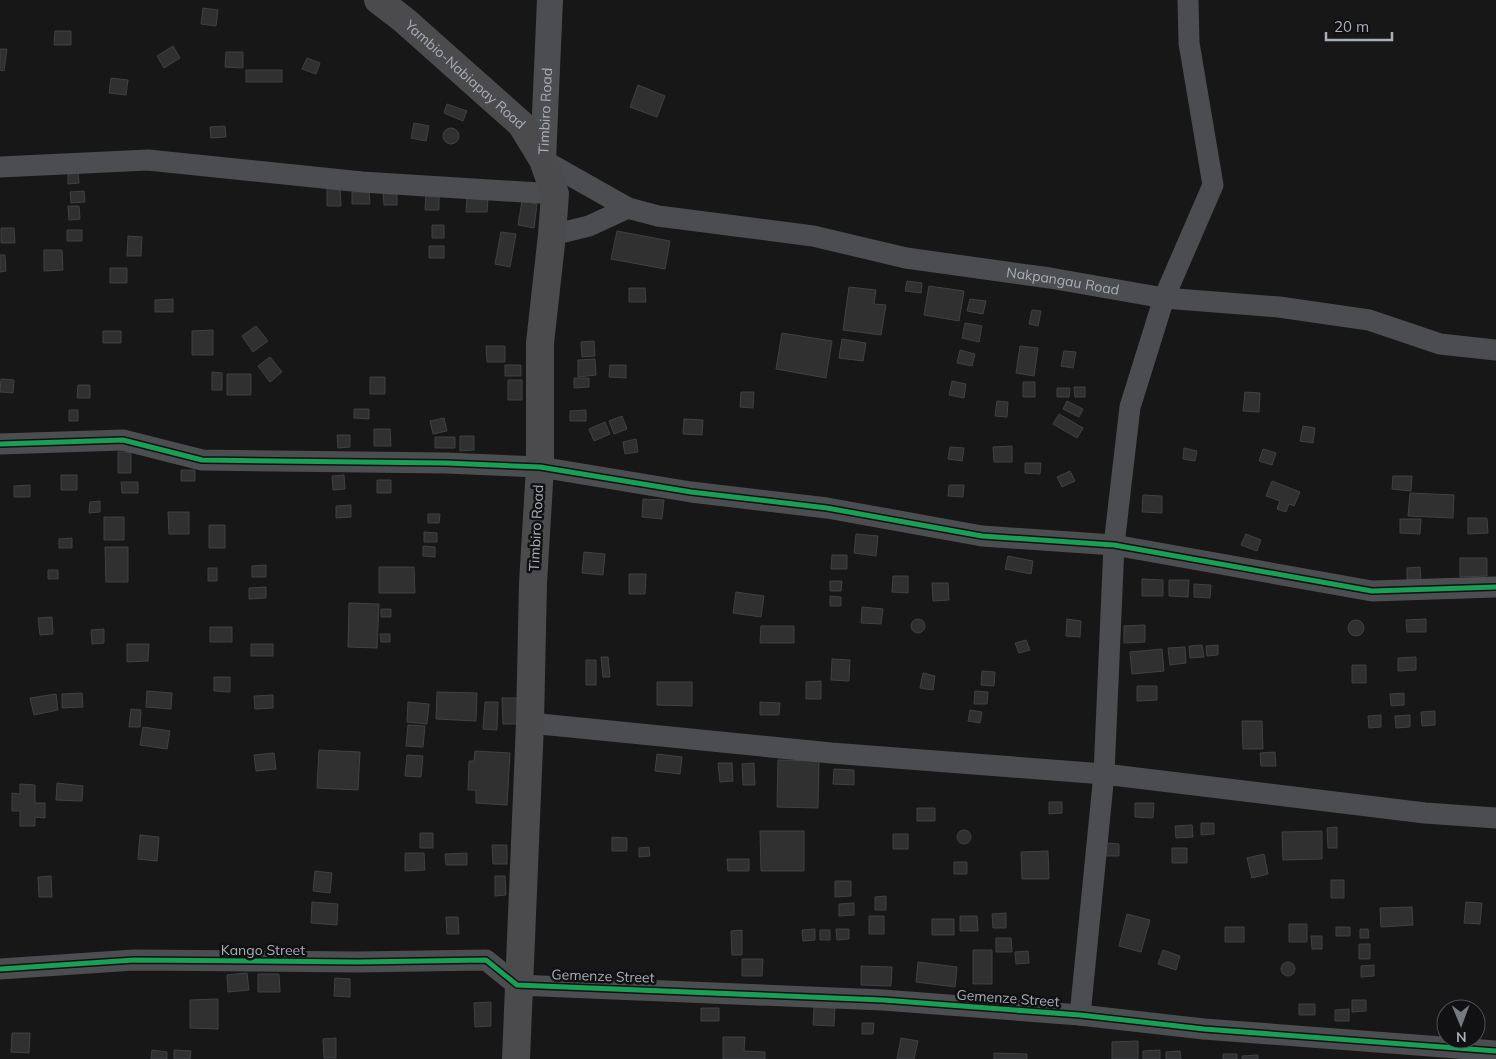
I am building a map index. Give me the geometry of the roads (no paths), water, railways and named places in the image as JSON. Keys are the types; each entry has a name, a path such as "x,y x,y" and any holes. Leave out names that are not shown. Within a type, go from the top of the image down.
{"main road":[{"name":"Yambio-Nabiapay Road","path":"378,0 404,20 521,124 543,160"},
{"name":"Timbiro Road","path":"516,1059 517,985 530,723 533,583 540,467 540,343 552,235 554,194 543,160"}],"street":[{"name":"Timbiro Road","path":"543,160 550,0"},
{"path":"1080,1015 1104,774 1114,545 1130,407 1164,298 1213,185 1189,43 1188,0"},
{"path":"0,167 148,160 362,182 554,194"},
{"name":"Nakpangau Road","path":"543,160 628,208 658,216 813,236 906,258 1050,278 1164,298 1280,306 1369,320 1440,344 1496,350"},
{"path":"552,235 589,226 628,208"},
{"path":"0,444 123,440 202,460 446,463 540,467 691,492 827,508 982,536 1114,545 1372,591 1496,587"},
{"path":"530,723 831,753 1104,774 1425,813 1496,818"},
{"name":"Kango Street","path":"0,970 134,960 358,962 486,960 517,985"},
{"name":"Gemenze Street","path":"517,985 883,1000 1080,1015 1204,1029 1496,1051"}]}
